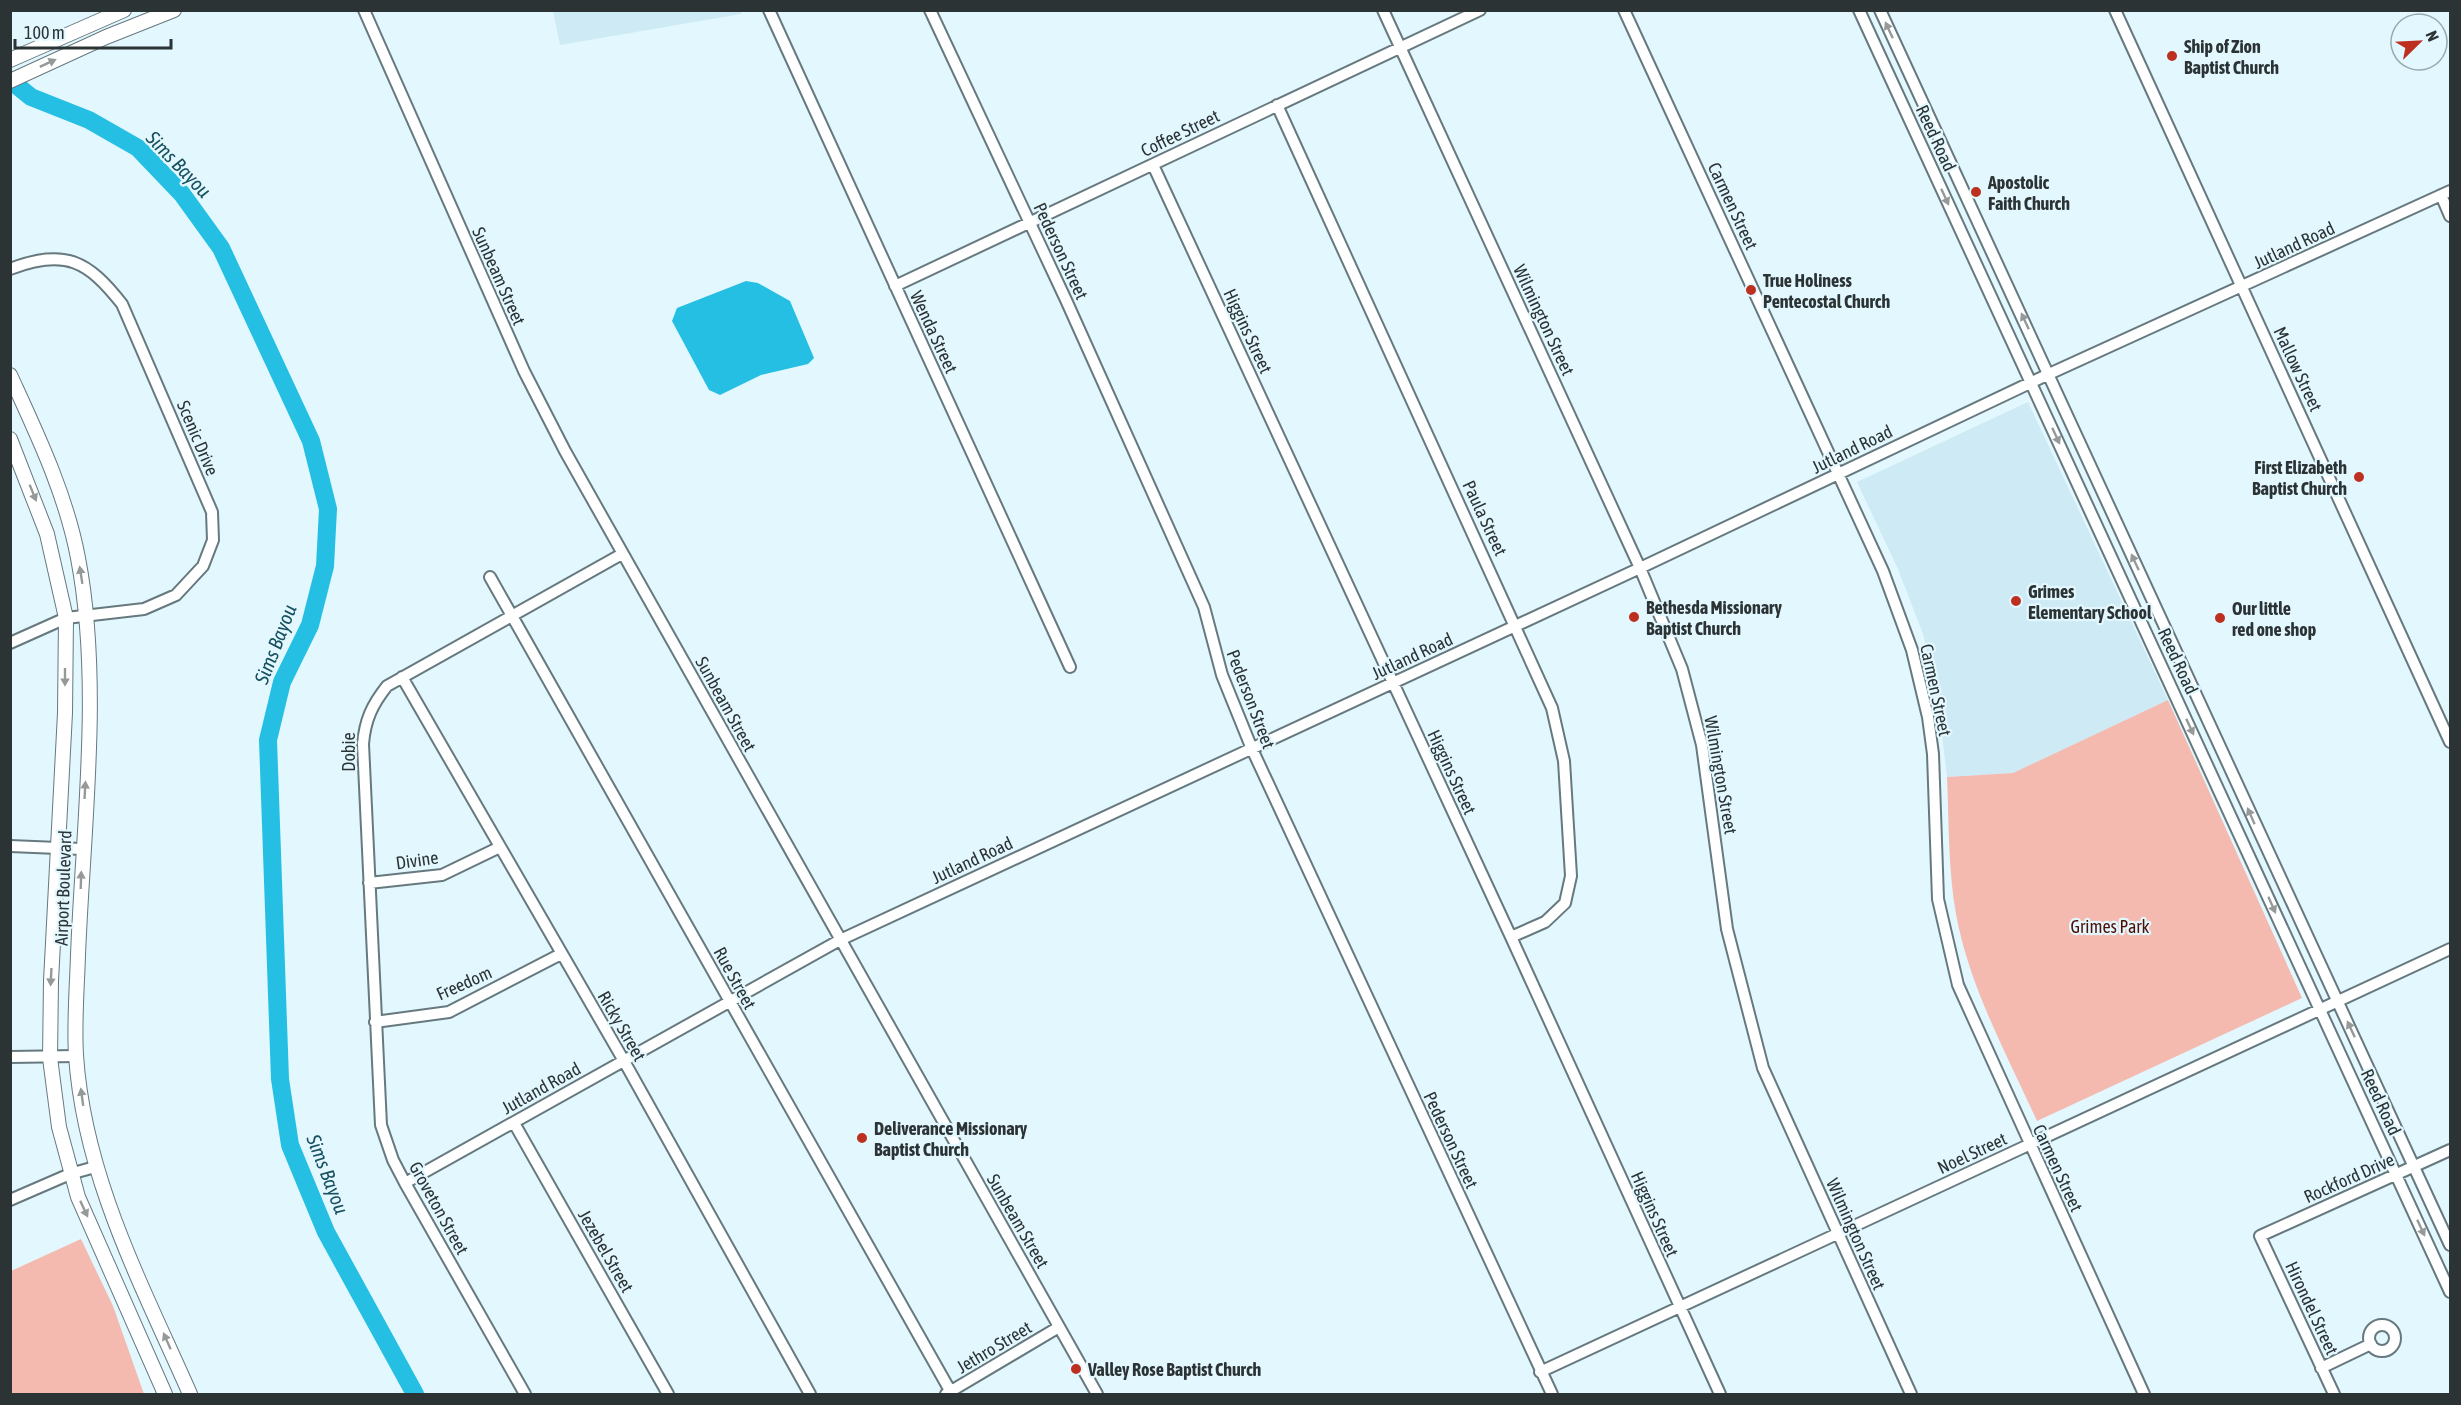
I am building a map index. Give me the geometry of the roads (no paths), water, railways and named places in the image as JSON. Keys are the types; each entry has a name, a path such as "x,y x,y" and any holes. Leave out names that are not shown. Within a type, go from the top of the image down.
{"main road":[{"path":"10,60 124,10"},
{"path":"10,81 106,37 174,10"},
{"path":"98,21 106,37"},
{"name":"Airport Boulevard","path":"10,375 38,436 71,525 86,616 89,713 82,849 76,1056 95,1167 118,1232 190,1395"},
{"path":"12,442 38,436"},
{"name":"Airport Boulevard","path":"12,442 47,534 66,618 65,713 51,981 50,1058 59,1127 70,1174 165,1395"}],"street":[{"name":"Sunbeam Street","path":"364,10 524,371 622,554 1097,1395"},
{"name":"Wenda Street","path":"769,10 1070,667"},
{"name":"Pederson Street","path":"930,10 1204,607 1221,675 1252,748 1552,1395"},
{"name":"Wilmington Street","path":"1383,10 1640,568 1682,669 1702,745 1727,929 1763,1068 1911,1395"},
{"name":"Coffee Street","path":"895,286 1480,10"},
{"name":"Carmen Street","path":"1624,10 1882,571 1912,650 1922,685 1933,754 1938,899 1958,985 2144,1395"},
{"name":"Reed Road","path":"1859,10 2451,1292"},
{"name":"Reed Road","path":"1880,10 2265,847 2451,1245"},
{"name":"Mallow Street","path":"2115,10 2451,742"},
{"path":"1883,63 1901,55"},
{"name":"Paula Street","path":"1277,105 1552,708 1564,761 1571,876 1565,903 1545,922 1511,937"},
{"name":"Higgins Street","path":"1153,165 1511,937 1720,1395"},
{"name":"Jutland Road","path":"405,1183 840,940 1640,568 2049,374 2446,193"},
{"path":"2446,193 2451,216"},
{"path":"1961,231 1979,223"},
{"name":"Scenic Drive","path":"10,269 27,263 62,259 83,266 100,276 122,304 212,512 213,540 203,566 176,595 144,609 66,618 10,643"},
{"path":"2107,546 2124,538"},
{"name":"Dobie","path":"375,1022 363,744 364,723 372,705 387,686 622,554"},
{"name":"Rue Street","path":"490,577 941,1374 948,1394"},
{"path":"2165,672 2182,665"},
{"name":"Ricky Street","path":"402,677 624,1061 810,1395"},
{"path":"10,846 17,849 82,849"},
{"name":"Divine","path":"369,883 442,875 500,847"},
{"path":"2248,853 2265,847"},
{"name":"Noel Street","path":"1540,1372 2451,949"},
{"name":"Freedom","path":"375,1022 449,1012 561,954"},
{"name":"Groveton Street","path":"375,1022 381,1125 393,1160 525,1395"},
{"path":"10,1057 76,1056"},
{"name":"Jezebel Street","path":"514,1123 668,1395"},
{"name":"Rockford Drive","path":"2260,1236 2451,1150"},
{"path":"10,1200 70,1174 95,1167"},
{"name":"Hirondel Street","path":"2260,1236 2334,1395"},
{"name":"Jethro Street","path":"948,1394 1059,1327"},
{"path":"2321,1368 2371,1344"}],"water":[{"path":"746,281 758,283 790,301 814,358 808,364 761,375 720,395 709,390 672,321 677,308"}],"waterway":[{"name":"Sims Bayou","path":"10,80 31,97 89,120 138,148 182,194 221,248 311,441 328,509 325,566 310,625 282,682 268,740 280,1079 290,1145 326,1232 415,1394"}],"place":[{"name":"Ship of Zion Baptist Church","path":"2172,56"},
{"name":"Apostolic Faith Church","path":"1976,192"},
{"name":"True Holiness Pentecostal Church","path":"1751,290"},
{"name":"First Elizabeth Baptist Church","path":"2359,477"},
{"name":"Grimes Elementary School","path":"2016,601"},
{"name":"Bethesda Missionary Baptist Church","path":"1634,617"},
{"name":"Our little red one shop","path":"2220,618"},
{"name":"Deliverance Missionary Baptist Church","path":"862,1138"},
{"name":"Valley Rose Baptist Church","path":"1076,1369"}],"park label":[{"name":"Grimes Park","path":"2110,926"}]}
